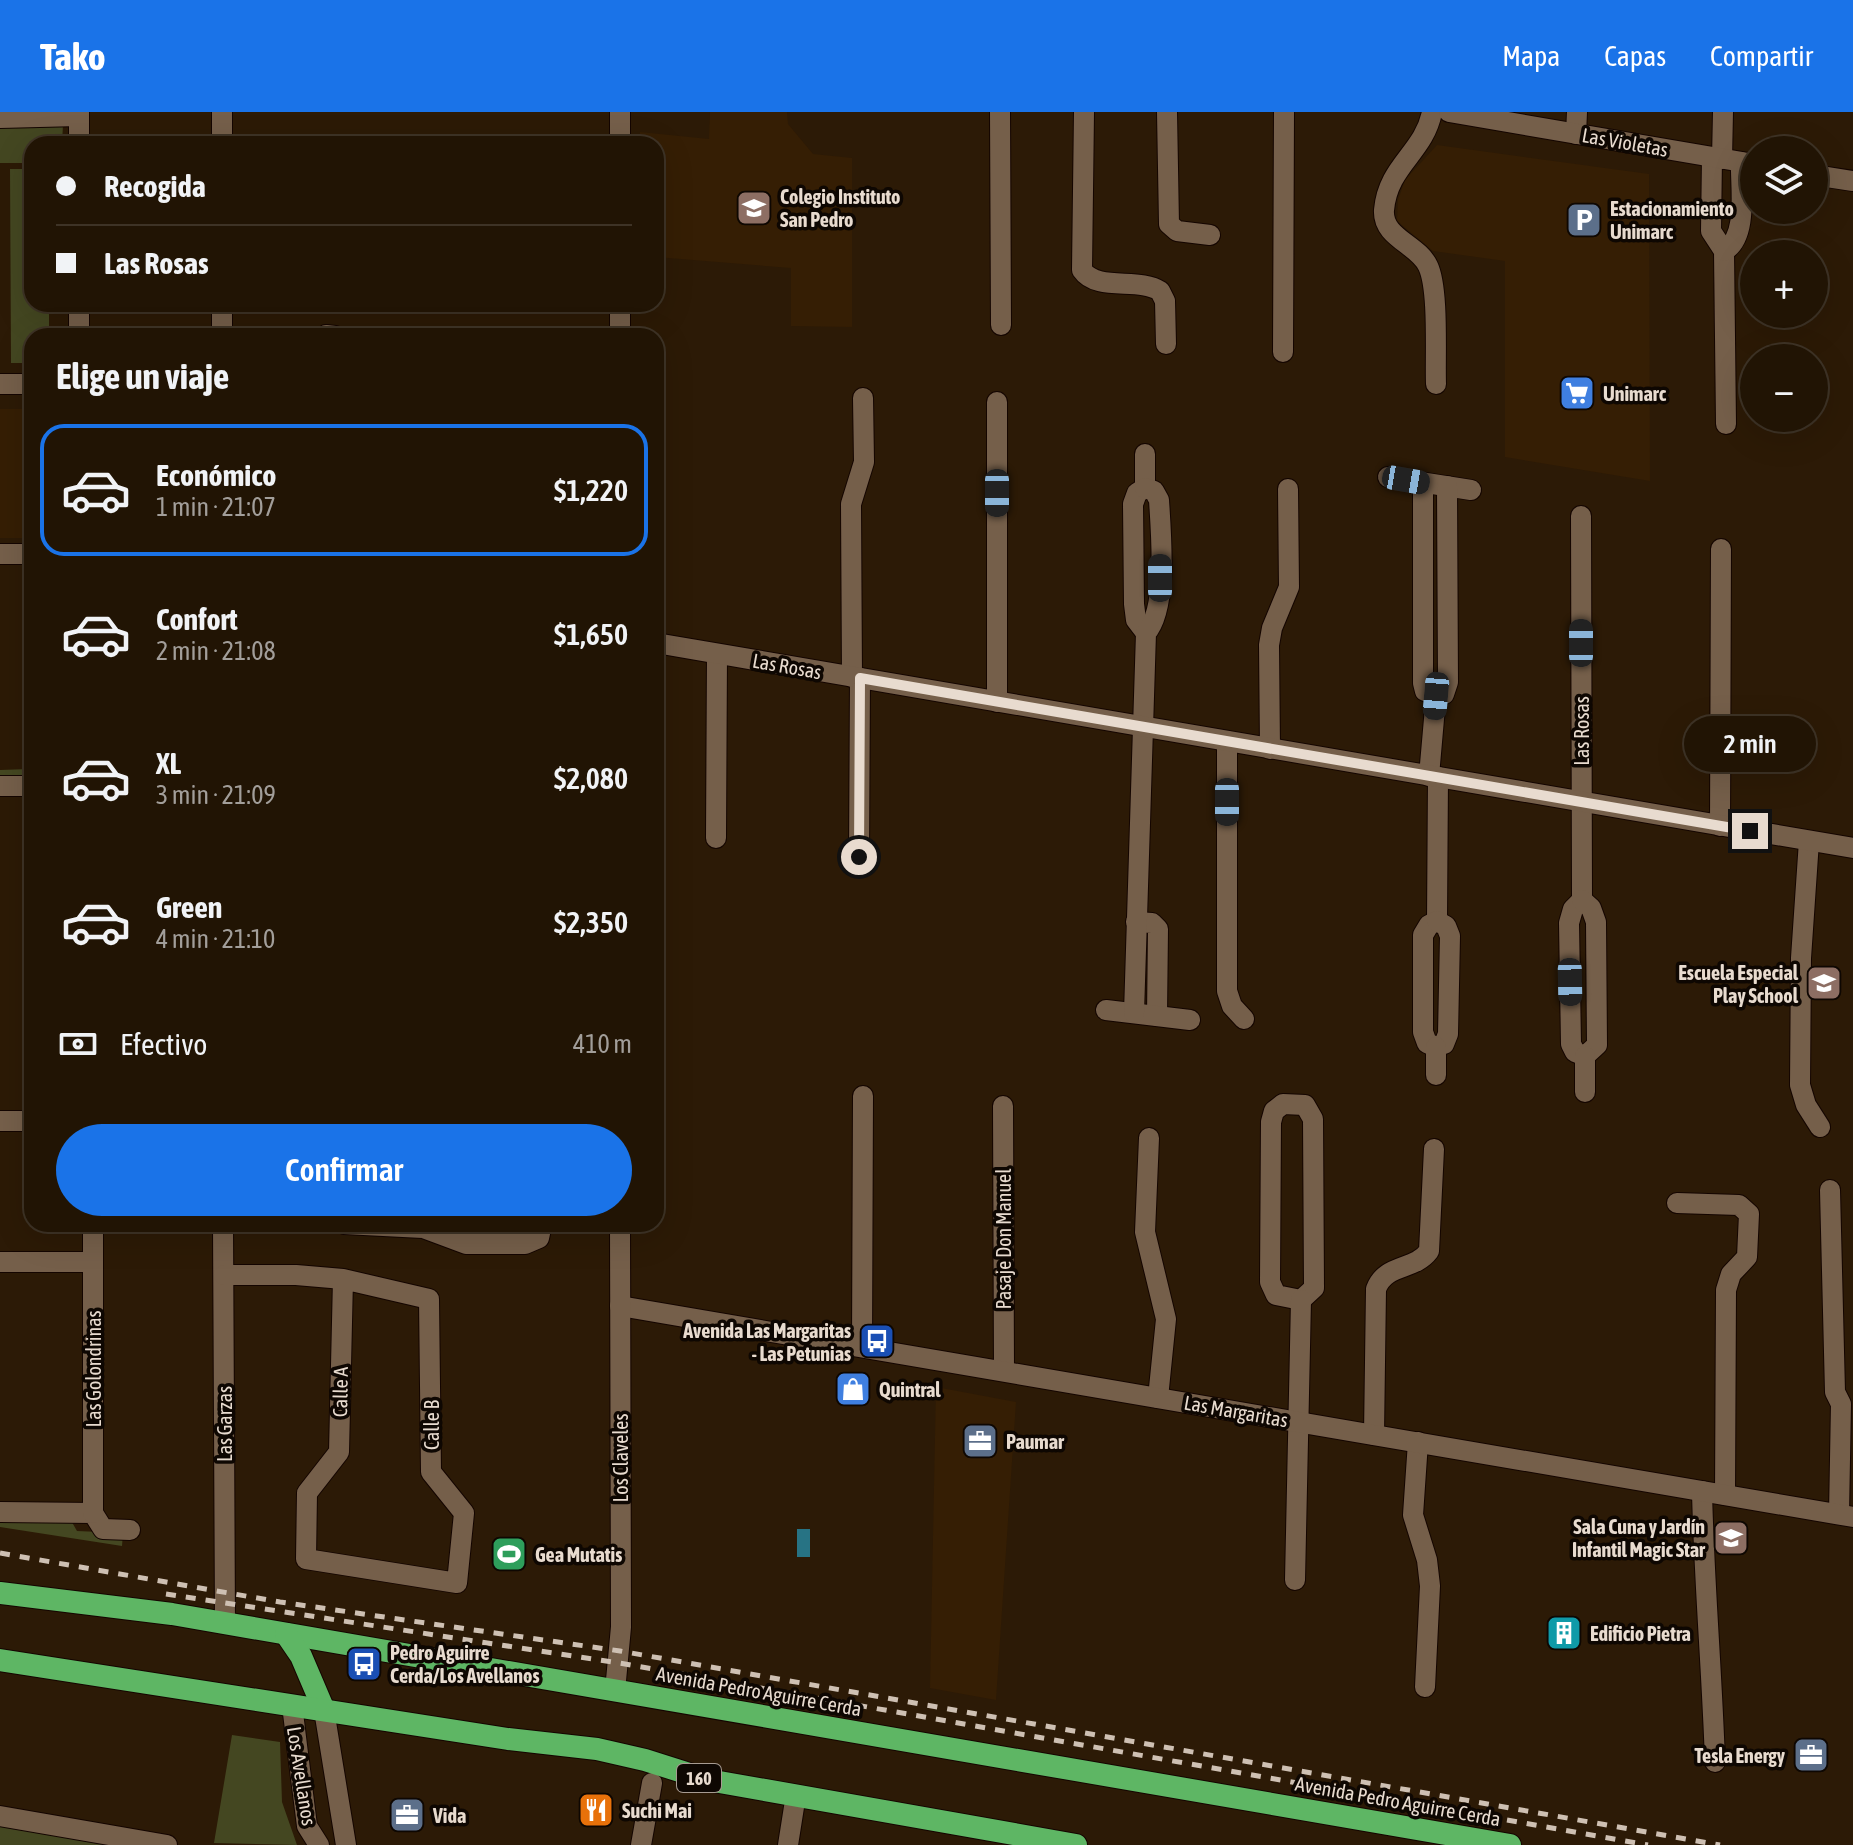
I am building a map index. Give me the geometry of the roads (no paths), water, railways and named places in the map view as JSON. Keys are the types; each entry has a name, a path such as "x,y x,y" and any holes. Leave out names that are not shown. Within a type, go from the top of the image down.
{"highway":[{"name":"Avenida Pedro Aguirre Cerda","path":"0,1593 225,1623 1510,1845"},
{"path":"286,1634 301,1656 324,1710"},
{"name":"160","path":"0,1661 613,1752 708,1780 1076,1845"}],"street":[{"path":"222,112 222,136"},
{"path":"620,112 620,136"},
{"path":"1000,112 1001,325"},
{"path":"1084,112 1082,270 1093,279 1149,286 1160,291 1165,301 1166,344"},
{"path":"1167,112 1169,224 1177,231 1210,235"},
{"path":"1283,352 1284,112"},
{"path":"1432,112 1422,142 1393,175 1384,215 1389,229 1420,255 1431,275 1436,384"},
{"name":"Las Violetas","path":"1449,112 1732,161"},
{"path":"1576,134 1577,112"},
{"path":"1723,112 1732,161 1738,232 1733,244 1724,251"},
{"path":"0,118 79,114 79,136"},
{"path":"1726,424 1724,251 1711,231 1732,161"},
{"path":"1828,177 1853,181"},
{"path":"0,384 24,384"},
{"path":"859,857 851,512 864,462 863,398"},
{"path":"997,402 997,702"},
{"path":"1134,1013 1146,633 1155,620 1160,603 1160,506 1154,491 1145,488 1145,454"},
{"path":"1388,477 1471,490"},
{"path":"1423,483 1423,683 1425,691 1436,696 1444,694 1448,682 1447,486"},
{"path":"1270,749 1269,645 1289,587 1288,489"},
{"name":"Las Rosas","path":"1581,516 1581,802"},
{"path":"1720,826 1721,549"},
{"path":"0,554 24,554"},
{"name":"Las Rosas","path":"664,644 1853,848"},
{"path":"716,838 717,654"},
{"path":"1436,696 1433,777 1437,921 1446,926 1450,936 1448,1034 1444,1044 1436,1047 1436,1075"},
{"path":"1227,741 1227,991 1232,1006 1244,1019"},
{"path":"0,786 24,786"},
{"path":"1581,802 1582,900 1573,909 1569,923 1571,1040 1575,1052 1585,1056 1585,1092"},
{"path":"1809,841 1801,958 1800,1085 1806,1105 1820,1127"},
{"path":"1136,922 1152,923 1158,929 1157,1016"},
{"path":"1106,1010 1190,1020"},
{"path":"862,1347 863,1096"},
{"path":"1295,1580 1301,1300 1314,1288 1313,1119 1305,1105 1283,1104 1274,1111 1271,1122 1270,1282 1276,1295 1301,1300"},
{"name":"Pasaje Don Manuel","path":"1003,1106 1004,1371"},
{"path":"0,1121 24,1121"},
{"path":"1149,1138 1147,1245 1164,1299 1166,1319 1158,1398"},
{"path":"1374,1435 1376,1289 1387,1272 1417,1262 1429,1251 1434,1149"},
{"path":"1830,1190 1835,1392 1847,1405 1846,1516"},
{"path":"1677,1203 1739,1205 1746,1207 1749,1214 1747,1257 1731,1274 1726,1290 1725,1495"},
{"name":"Las Golondrinas","path":"93,1232 93,1513"},
{"name":"Las Garzas","path":"223,1232 225,1623"},
{"path":"434,1232 466,1244 525,1244 539,1238 540,1232"},
{"name":"Los Claveles","path":"615,1691 621,1627 620,1232"},
{"path":"0,1262 93,1262"},
{"path":"224,1275 296,1275 343,1279"},
{"name":"Calle B","path":"343,1279 429,1299 431,1472 462,1508 464,1520 459,1579 452,1584"},
{"name":"Calle A","path":"343,1279 339,1452 307,1493 306,1559 452,1584"},
{"name":"Las Margaritas","path":"620,1306 1846,1516"},
{"path":"1418,1442 1413,1515 1427,1560 1430,1586 1425,1687"},
{"path":"1702,1491 1705,1618 1711,1644 1715,1762"},
{"path":"1,1512 93,1513 103,1529 130,1530"},
{"name":"Los Avellanos","path":"292,1705 307,1826 319,1845"},
{"name":"Los Avellanos","path":"324,1710 346,1845"},
{"path":"641,1845 652,1783"},
{"path":"788,1845 794,1807"},
{"path":"0,1816 167,1845"}],"water":[{"path":"797,1529 810,1529 810,1557 797,1557"}],"railway":[{"path":"0,1553 280,1602 620,1651 1720,1845"},
{"path":"166,1594 619,1663 1648,1845"}],"place":[{"name":"Colegio Instituto San Pedro","path":"754,208"},
{"name":"Estacionamiento Unimarc","path":"1584,220"},
{"name":"Unimarc","path":"1577,393"},
{"name":"Escuela Especial Play School","path":"1824,983"},
{"name":"Avenida Las Margaritas - Las Petunias","path":"877,1341"},
{"name":"Quintral","path":"853,1389"},
{"name":"Paumar","path":"980,1441"},
{"name":"Sala Cuna y Jardín Infantil Magic Star","path":"1731,1538"},
{"name":"Gea Mutatis","path":"509,1554"},
{"name":"Edificio Pietra","path":"1564,1633"},
{"name":"Pedro Aguirre Cerda/Los Avellanos","path":"364,1664"},
{"name":"Tesla Energy","path":"1811,1755"},
{"name":"Suchi Mai","path":"596,1810"},
{"name":"Vida","path":"407,1815"}]}
